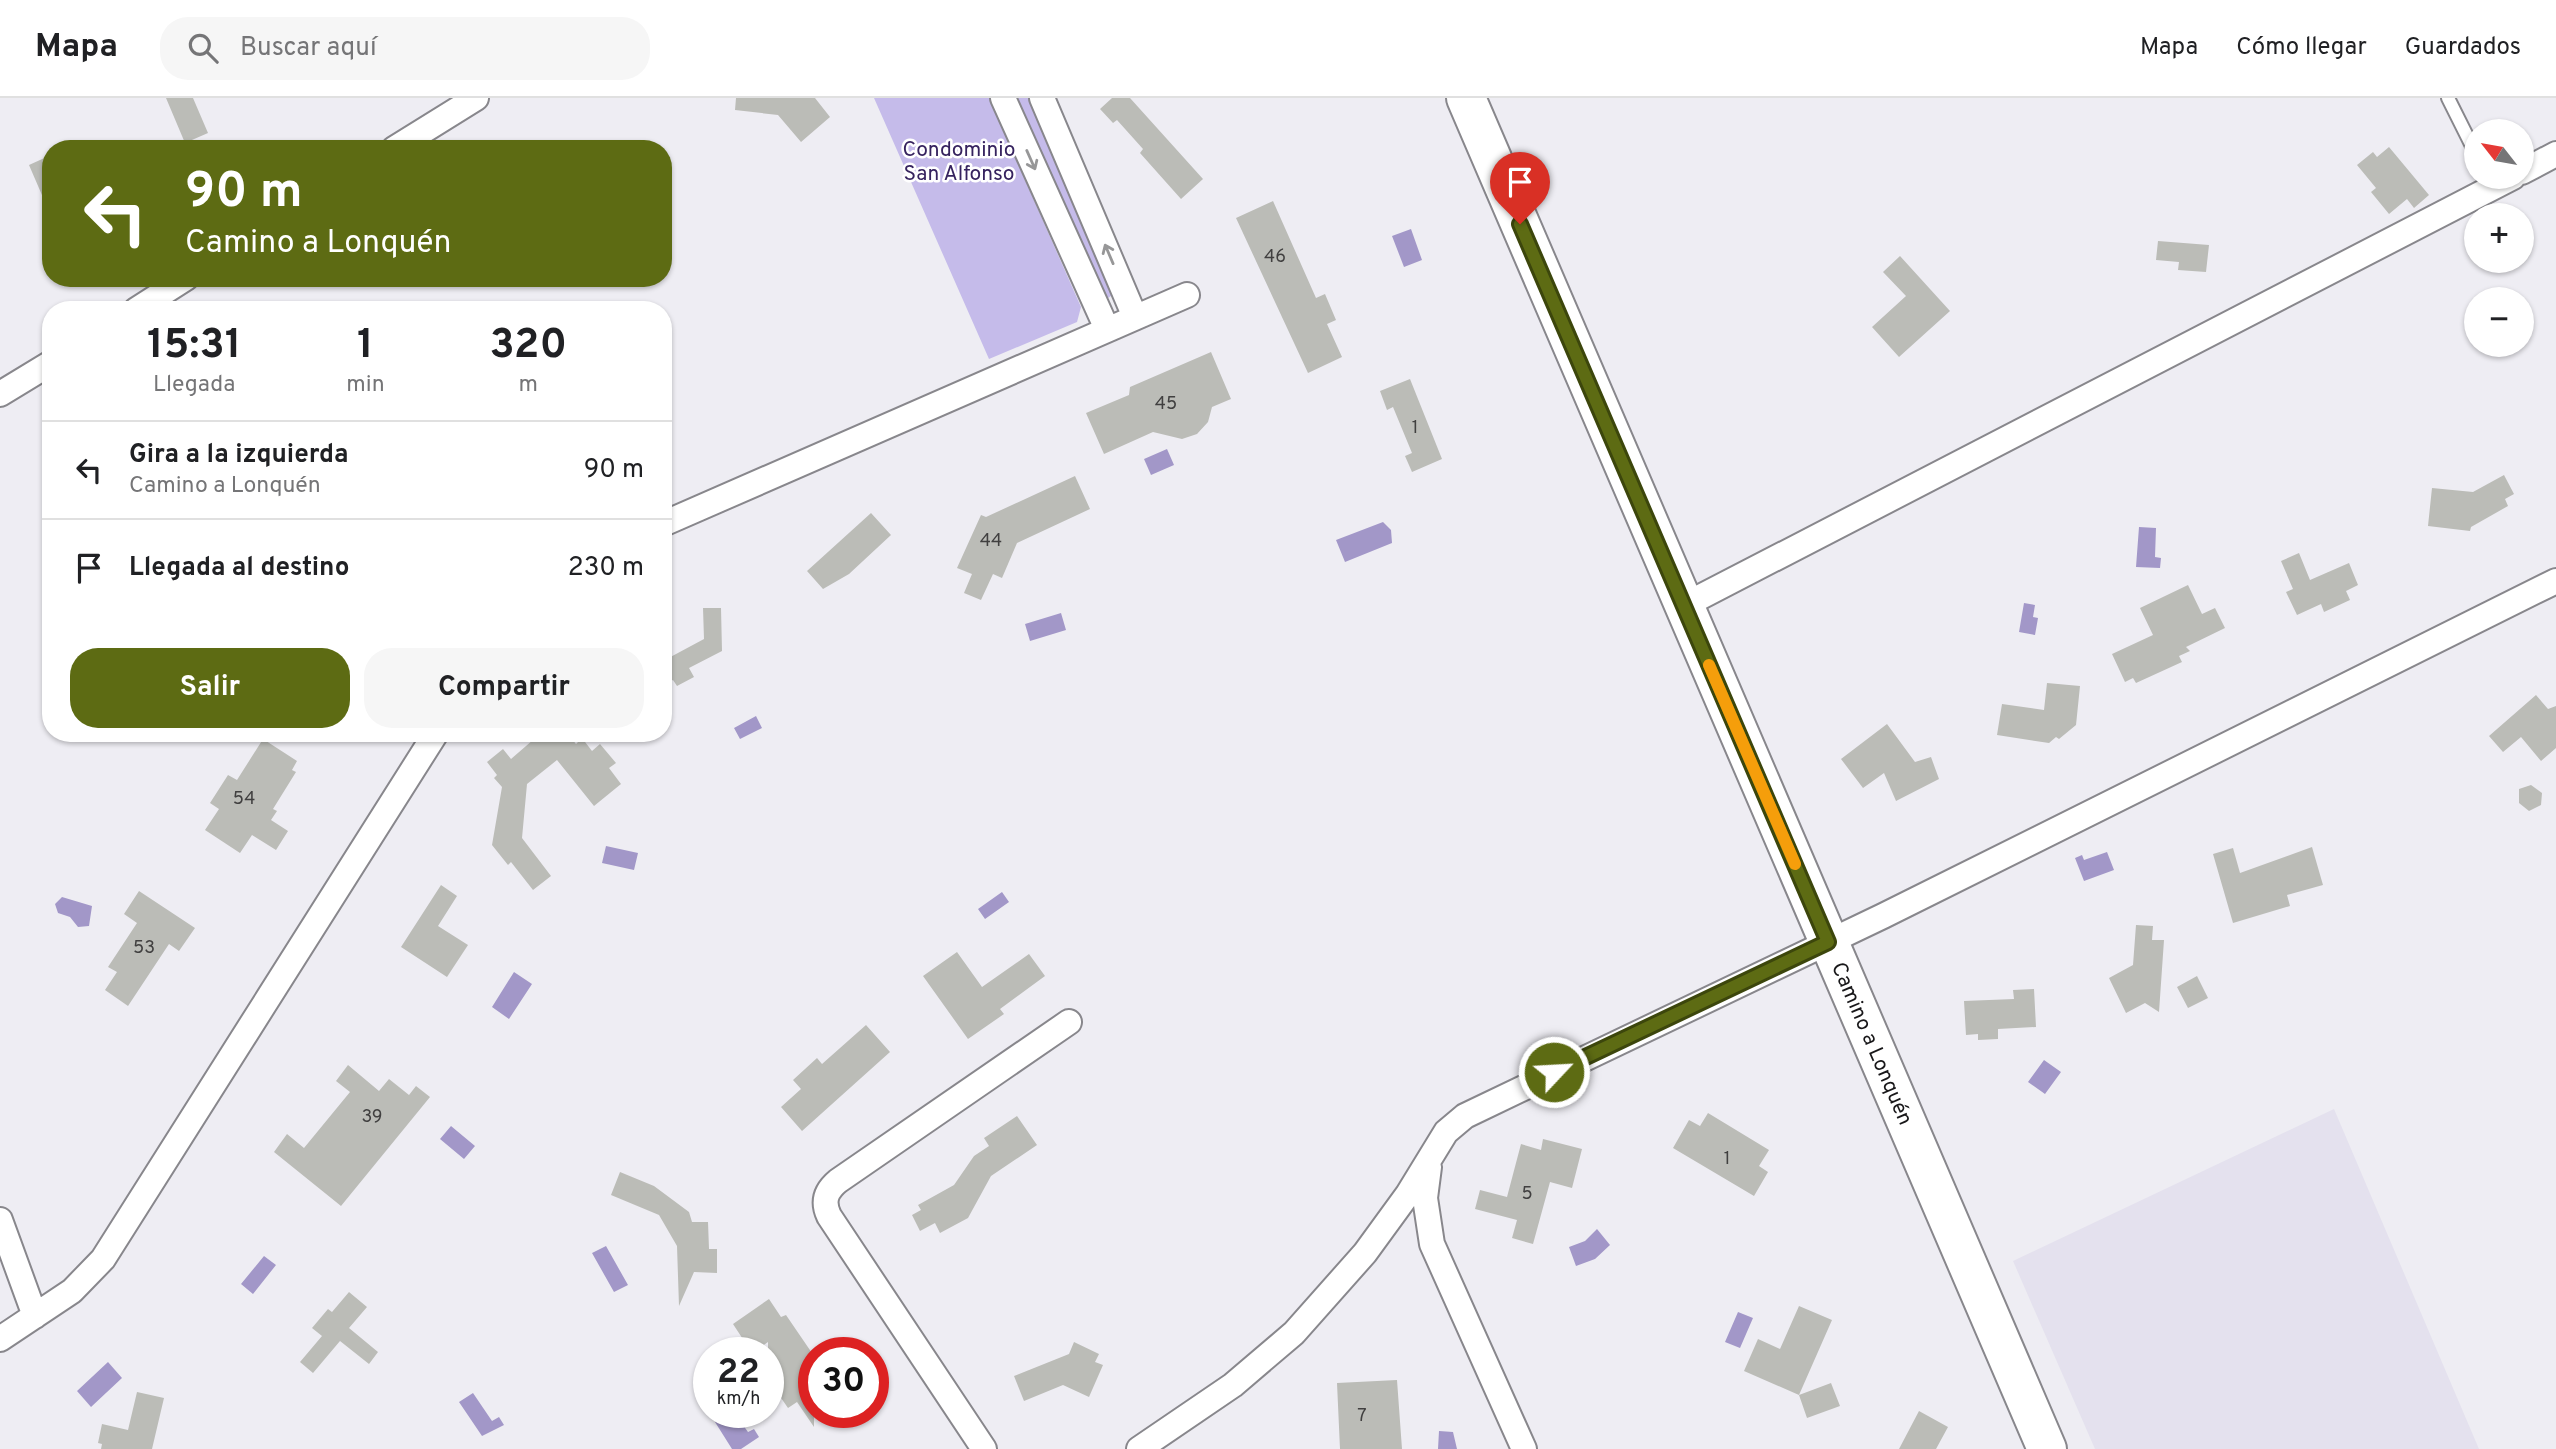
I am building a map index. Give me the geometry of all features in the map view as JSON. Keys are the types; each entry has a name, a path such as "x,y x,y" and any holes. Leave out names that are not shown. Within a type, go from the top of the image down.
{"main road":[{"name":"Camino a Lonquén","path":"1466,98 2047,1449"}],"street":[{"path":"408,140 476,98"},
{"path":"1003,98 1107,329"},
{"path":"1042,98 1135,317"},
{"path":"2534,166 2556,154"},
{"path":"1683,606 2481,189"},
{"path":"150,301 172,287"},
{"path":"672,520 1187,295"},
{"path":"0,394 42,368"},
{"path":"1139,1449 1233,1385 1294,1334 1381,1232 1446,1132 1478,1108 1828,942 2556,581"},
{"path":"0,1339 72,1291 103,1259 430,742"},
{"path":"984,1449 828,1216 826,1195 838,1181 1069,1022"},
{"path":"1430,1160 1425,1198 1432,1244 1524,1449"},
{"path":"0,1220 35,1316"}],"lane":[{"path":"2448,98 2464,130"}],"shaded area":[{"path":"1411,229 1422,260 1404,267 1392,236"},
{"path":"1167,449 1174,465 1151,475 1144,459"},
{"path":"1383,522 1391,530 1392,543 1345,562 1336,540"},
{"path":"2139,527 2156,528 2155,557 2161,558 2160,568 2136,567"},
{"path":"2024,603 2035,605 2033,617 2038,618 2035,635 2019,632"},
{"path":"1061,613 1066,630 1030,641 1025,624"},
{"path":"756,716 762,728 740,739 734,728"},
{"path":"606,846 638,853 634,870 602,863"},
{"path":"2107,852 2114,870 2084,881 2075,858 2082,855 2084,860"},
{"path":"1002,892 1009,902 985,919 978,909"},
{"path":"62,897 92,906 89,926 78,927 70,917 58,913 55,904"},
{"path":"514,972 532,984 509,1019 492,1007"},
{"path":"2044,1060 2061,1072 2045,1094 2028,1082"},
{"path":"2334,1109 2479,1449 2095,1449 2013,1261"},
{"path":"451,1126 475,1146 464,1159 440,1139"},
{"path":"1597,1229 1610,1245 1595,1259 1576,1266 1569,1247 1585,1241"},
{"path":"606,1246 628,1285 614,1292 592,1253"},
{"path":"264,1256 276,1265 253,1294 241,1284"},
{"path":"1738,1312 1753,1318 1740,1348 1725,1342"},
{"path":"108,1362 122,1378 91,1407 77,1391"},
{"path":"473,1393 492,1421 499,1417 504,1425 482,1436 459,1402"},
{"path":"719,1428 745,1428 748,1432 754,1429 759,1437 741,1449 732,1449"},
{"path":"1439,1431 1453,1432 1457,1449 1438,1449"}],"green space":[{"name":"Condominio San Alfonso","path":"874,98 989,98 1081,307 1077,322 989,359"},
{"path":"1010,98 1034,98 1115,293 1104,301"}],"building":[{"path":"166,98 193,98 208,133 192,140 184,140"},
{"path":"736,98 815,98 830,117 801,142 778,115 735,110"},
{"path":"1112,98 1130,98 1203,179 1181,199 1140,153 1143,149 1117,120 1113,123 1100,109"},
{"path":"2389,147 2429,195 2414,208 2407,199 2389,214 2371,192 2376,188 2357,165 2373,152 2377,157"},
{"path":"42,159 42,195 29,165"},
{"path":"1273,201 1316,298 1325,294 1336,320 1327,324 1342,357 1308,373 1236,218"},
{"path":"2158,241 2209,245 2206,272 2178,270 2179,262 2156,260"},
{"path":"1900,256 1950,311 1899,357 1872,327 1906,296 1883,272"},
{"path":"1211,352 1231,399 1212,407 1208,422 1197,434 1182,439 1153,432 1104,454 1086,413 1129,395 1130,387"},
{"path":"1410,379 1442,459 1412,472 1405,456 1412,453 1393,407 1387,410 1380,391"},
{"path":"2504,475 2514,494 2505,499 2508,506 2471,527 2470,531 2428,526 2432,488 2473,492"},
{"path":"1075,476 1090,509 1017,543 1002,578 993,574 981,600 964,593 972,574 957,568 981,515 986,517"},
{"path":"871,513 891,535 849,574 823,589 807,571"},
{"path":"2299,553 2310,580 2349,563 2358,585 2346,591 2350,600 2324,612 2321,604 2297,615 2286,592 2293,589 2281,561"},
{"path":"2188,585 2202,614 2215,608 2225,628 2186,647 2190,651 2179,656 2182,662 2136,683 2133,678 2125,682 2112,654 2153,635 2140,608"},
{"path":"703,608 721,608 722,651 689,668 694,677 677,686 672,680 672,656 704,639"},
{"path":"2047,683 2080,686 2076,725 2059,739 2056,737 2049,743 1997,735 2002,704 2044,710"},
{"path":"2536,695 2548,709 2556,706 2556,748 2541,761 2521,737 2503,752 2489,736"},
{"path":"1887,724 1915,762 1931,757 1939,779 1896,801 1884,773 1863,788 1841,759"},
{"path":"261,742 268,742 297,761 292,770 296,772 273,809 277,811 271,820 288,831 276,850 252,835 240,853 205,830 219,809 210,803 228,775 237,780"},
{"path":"531,742 585,742 592,751 600,744 616,763 609,768 621,784 594,806 557,760 527,784 522,838 551,876 533,890 511,862 508,865 492,845 502,787 494,778 497,775 487,762 503,749 511,759"},
{"path":"2531,785 2542,793 2541,805 2529,811 2519,803 2519,789"},
{"path":"2312,847 2323,885 2287,895 2290,906 2233,923 2213,854 2233,848 2240,873"},
{"path":"441,885 457,896 438,926 468,945 447,977 401,947"},
{"path":"139,891 195,928 179,951 169,944 128,1006 105,990 117,972 108,967 137,923 124,914"},
{"path":"2136,925 2153,926 2152,940 2164,940 2159,1012 2145,1003 2126,1013 2109,978 2133,965"},
{"path":"957,952 982,987 1029,954 1045,976 1000,1009 1004,1014 968,1039 923,976"},
{"path":"2197,976 2208,998 2188,1008 2177,987"},
{"path":"2034,989 2036,1027 1998,1029 1998,1039 1978,1040 1978,1034 1966,1035 1964,1001 2014,999 2013,990"},
{"path":"866,1025 890,1052 802,1131 781,1107 801,1089 793,1080 817,1058 822,1064"},
{"path":"348,1065 379,1091 389,1079 409,1095 416,1086 430,1097 341,1206 274,1152 287,1134 304,1148 350,1092 336,1081"},
{"path":"1708,1113 1769,1150 1759,1166 1768,1172 1754,1196 1673,1148 1689,1120 1700,1126"},
{"path":"1017,1116 1037,1145 991,1176 968,1218 940,1233 935,1223 920,1231 912,1215 921,1210 918,1205 954,1185 974,1156 989,1146 984,1138"},
{"path":"1543,1139 1582,1149 1572,1188 1550,1182 1533,1244 1512,1238 1517,1220 1475,1209 1480,1190 1507,1197 1521,1144 1541,1150"},
{"path":"620,1172 654,1186 689,1212 692,1222 708,1222 709,1249 717,1249 717,1273 694,1272 679,1306 677,1246 659,1215 611,1195"},
{"path":"349,1292 367,1307 349,1328 378,1352 369,1364 340,1341 313,1373 300,1362 322,1336 312,1328 328,1309 332,1312"},
{"path":"769,1299 781,1317 786,1315 801,1337 798,1337 798,1403 788,1408 784,1402 784,1337 742,1337 733,1324"},
{"path":"1799,1306 1832,1320 1799,1395 1744,1371 1758,1339 1780,1349"},
{"path":"1074,1342 1099,1354 1095,1362 1103,1365 1089,1397 1063,1385 1024,1401 1014,1376 1069,1354"},
{"path":"1397,1380 1402,1449 1340,1449 1337,1383"},
{"path":"1831,1383 1840,1406 1807,1418 1799,1395"},
{"path":"137,1392 164,1398 152,1449 101,1449 102,1444 98,1443 102,1424 128,1430"},
{"path":"1919,1411 1948,1427 1936,1449 1899,1449"}],"slow traffic":[{"path":"1709,665 1795,864"}],"route":[{"path":"1520,224 1828,942 1554,1072"}]}
